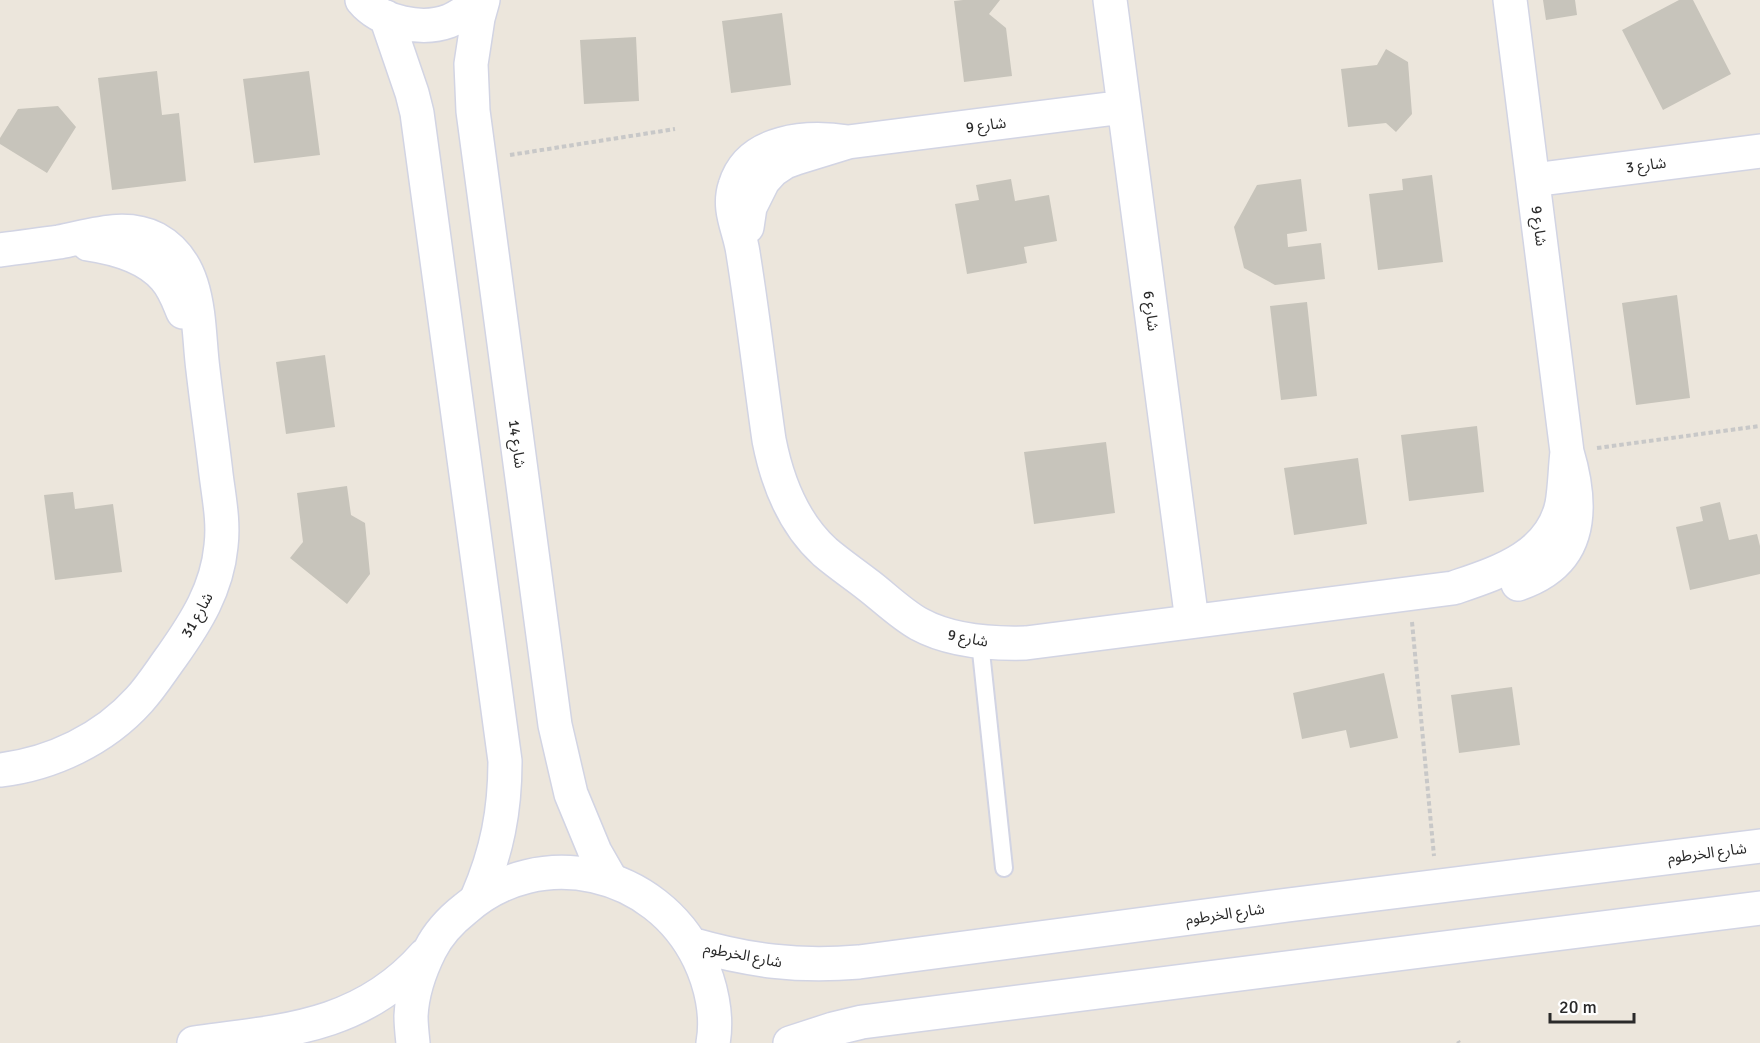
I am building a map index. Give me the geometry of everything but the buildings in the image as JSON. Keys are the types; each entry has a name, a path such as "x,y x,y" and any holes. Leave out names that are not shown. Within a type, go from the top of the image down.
{"street":[{"path":"367,5 406,24 428,25 449,21 482,0"},
{"name":"شارع 14","path":"482,0 471,64 473,111 555,725 571,794 595,852 611,880"},
{"name":"شارع 6","path":"1110,0 1192,621"},
{"name":"شارع 9","path":"1124,107 848,142 790,160 773,171 763,181 750,207 743,250 774,465 783,491 807,532 824,550 919,624 941,633 980,642 1026,643 1453,588 1488,576 1520,561 1540,544 1549,533 1562,504 1567,452 1510,0"},
{"path":"367,5 412,93 417,113 502,730 505,792 501,822 488,874 477,898"},
{"name":"شارع 3","path":"1533,180 1760,151"},
{"name":"شارع 31","path":"0,250 57,242 81,243 124,252 143,259 164,276 178,300 201,358 222,523 222,545 213,588 193,626 140,699 122,717 93,738 58,756 16,769 0,770"},
{"name":"شارع الخرطوم","path":"691,944 731,955 770,962 829,965 1760,846"},
{"path":"194,1043 289,1030 320,1023 349,1012 376,997 414,968 450,921 477,898 507,882 542,873 577,872 611,880 642,895 670,917 691,944 706,973 713,1005 713,1043"},
{"path":"790,1043 862,1022 1760,908"},
{"path":"413,1043 411,1016 417,982 430,950"}],"lane":[{"path":"980,642 1004,868"}],"path":[{"path":"479,159 675,129"},
{"path":"1567,452 1760,426"},
{"path":"1410,594 1437,887"}]}
